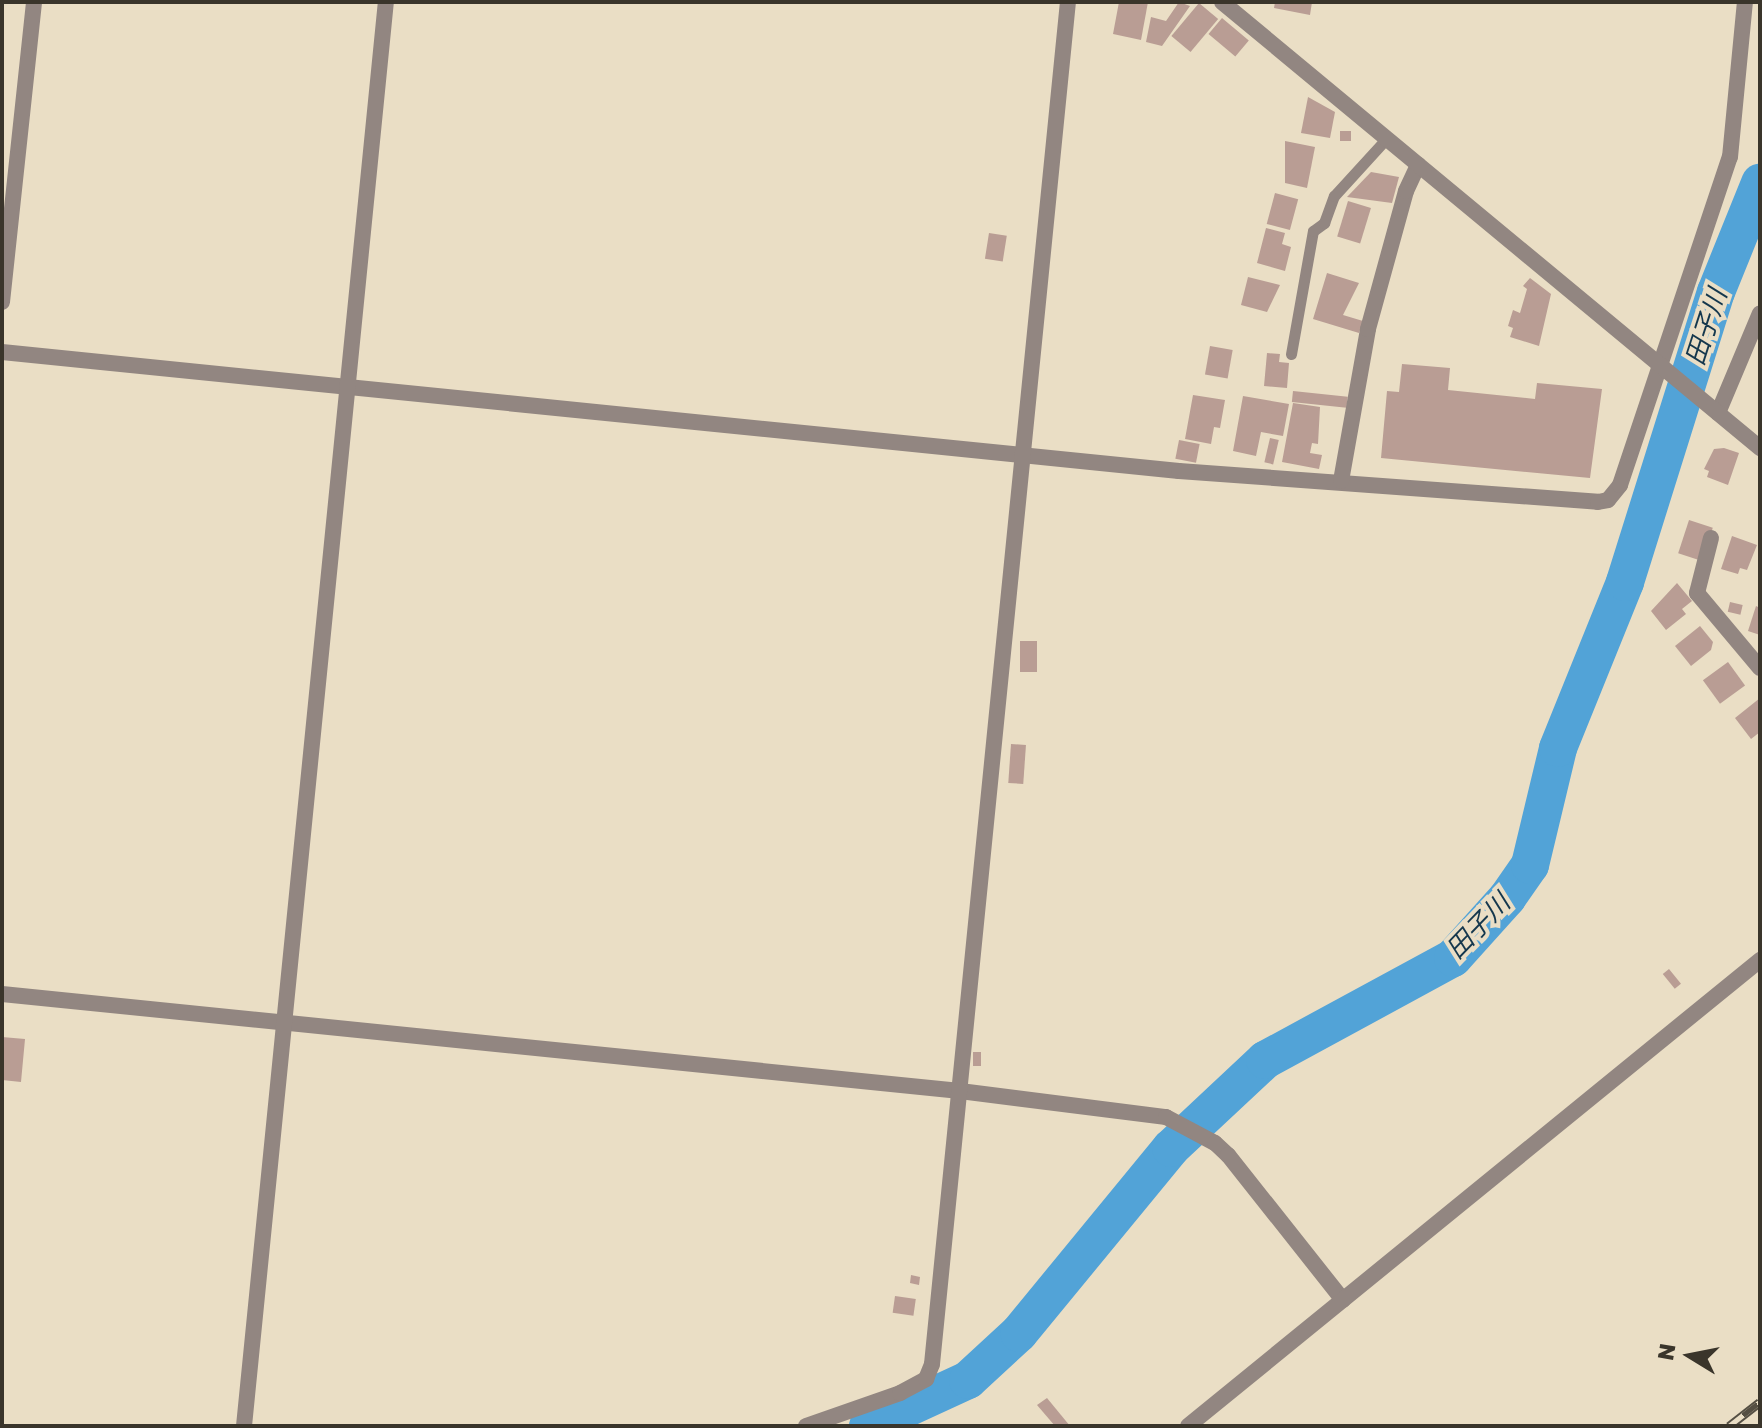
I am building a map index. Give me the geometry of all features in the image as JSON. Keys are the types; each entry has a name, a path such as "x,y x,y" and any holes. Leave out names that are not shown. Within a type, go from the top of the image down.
{"street":[{"path":"2,302 34,2"},
{"path":"244,1426 386,2"},
{"path":"806,1426 868,1407 926,1379 932,1364 1068,2"},
{"path":"1222,2 1760,448"},
{"path":"2,352 1021,455 1587,503 1608,500 1620,485 1665,370 1730,157 1745,2"},
{"path":"1341,481 1368,329 1406,191 1418,165"},
{"path":"1711,408 1760,313"},
{"path":"1711,538 1697,593 1760,668"},
{"path":"1188,1426 1760,960"},
{"path":"2,994 960,1091 1173,1120 1215,1143 1343,1300"}],"lane":[{"path":"1291,354 1313,231 1324,223 1334,196 1386,139"}],"building":[{"path":"1119,2 1148,2 1141,40 1113,34"},
{"path":"1179,2 1190,6 1162,46 1146,42 1151,17 1166,21"},
{"path":"1275,2 1312,2 1310,15 1274,8"},
{"path":"1199,3 1218,19 1191,52 1171,36"},
{"path":"1222,18 1249,40 1235,57 1209,34"},
{"path":"1308,97 1335,112 1330,138 1301,133"},
{"path":"1340,131 1351,131 1351,141 1340,141"},
{"path":"1285,141 1315,147 1307,188 1285,183"},
{"path":"1371,172 1399,177 1392,203 1347,197"},
{"path":"1275,193 1298,199 1290,230 1267,224"},
{"path":"1348,201 1371,208 1360,243 1337,236"},
{"path":"1266,228 1285,233 1282,244 1291,247 1285,271 1257,263"},
{"path":"989,233 1007,236 1003,261 985,259"},
{"path":"1327,273 1359,283 1343,315 1363,321 1359,333 1313,319"},
{"path":"1248,277 1280,285 1267,312 1241,305"},
{"path":"1530,278 1551,294 1539,346 1510,337 1513,328 1508,326 1513,310 1520,313 1527,289 1523,286"},
{"path":"1210,346 1233,350 1228,379 1205,375"},
{"path":"1267,353 1280,354 1279,362 1289,363 1287,388 1264,386"},
{"path":"1402,364 1450,368 1448,390 1535,399 1537,383 1602,389 1590,478 1381,458 1387,391 1399,392"},
{"path":"1293,391 1348,397 1347,408 1292,402"},
{"path":"1193,395 1225,400 1220,428 1214,427 1211,444 1185,439"},
{"path":"1243,396 1289,404 1283,436 1261,432 1256,456 1233,451"},
{"path":"1293,403 1320,407 1318,444 1312,443 1310,453 1322,455 1319,469 1282,462"},
{"path":"1270,438 1279,440 1273,464 1264,462"},
{"path":"1179,440 1200,444 1196,463 1175,459"},
{"path":"1724,448 1739,453 1728,485 1707,477 1709,471 1704,469 1714,449"},
{"path":"1689,520 1713,528 1702,561 1678,553"},
{"path":"1732,536 1757,545 1747,570 1740,568 1738,574 1721,569"},
{"path":"1677,583 1692,601 1682,609 1686,614 1666,630 1651,611"},
{"path":"1730,602 1743,605 1740,615 1728,612"},
{"path":"1756,606 1760,608 1760,635 1748,631"},
{"path":"1700,626 1713,642 1711,650 1691,666 1675,646"},
{"path":"1020,641 1037,641 1037,672 1020,672"},
{"path":"1728,662 1745,685 1720,704 1703,680"},
{"path":"1760,698 1760,732 1751,739 1735,718"},
{"path":"1011,744 1026,745 1023,784 1008,783"},
{"path":"1669,969 1681,984 1675,989 1663,974"},
{"path":"2,1037 25,1039 21,1082 2,1080"},
{"path":"973,1052 981,1052 981,1066 973,1066"},
{"path":"911,1275 920,1277 919,1285 910,1283"},
{"path":"895,1296 916,1299 913,1316 893,1313"},
{"path":"1047,1398 1070,1426 1055,1426 1037,1405"}],"waterway":[{"name":"田子川","path":"868,1426 968,1380 1019,1333 1171,1148 1265,1060 1453,958 1507,898 1530,865 1558,748 1625,582 1716,292 1760,183"}],"railway":[{"path":"1729,1426 1760,1402"}]}
